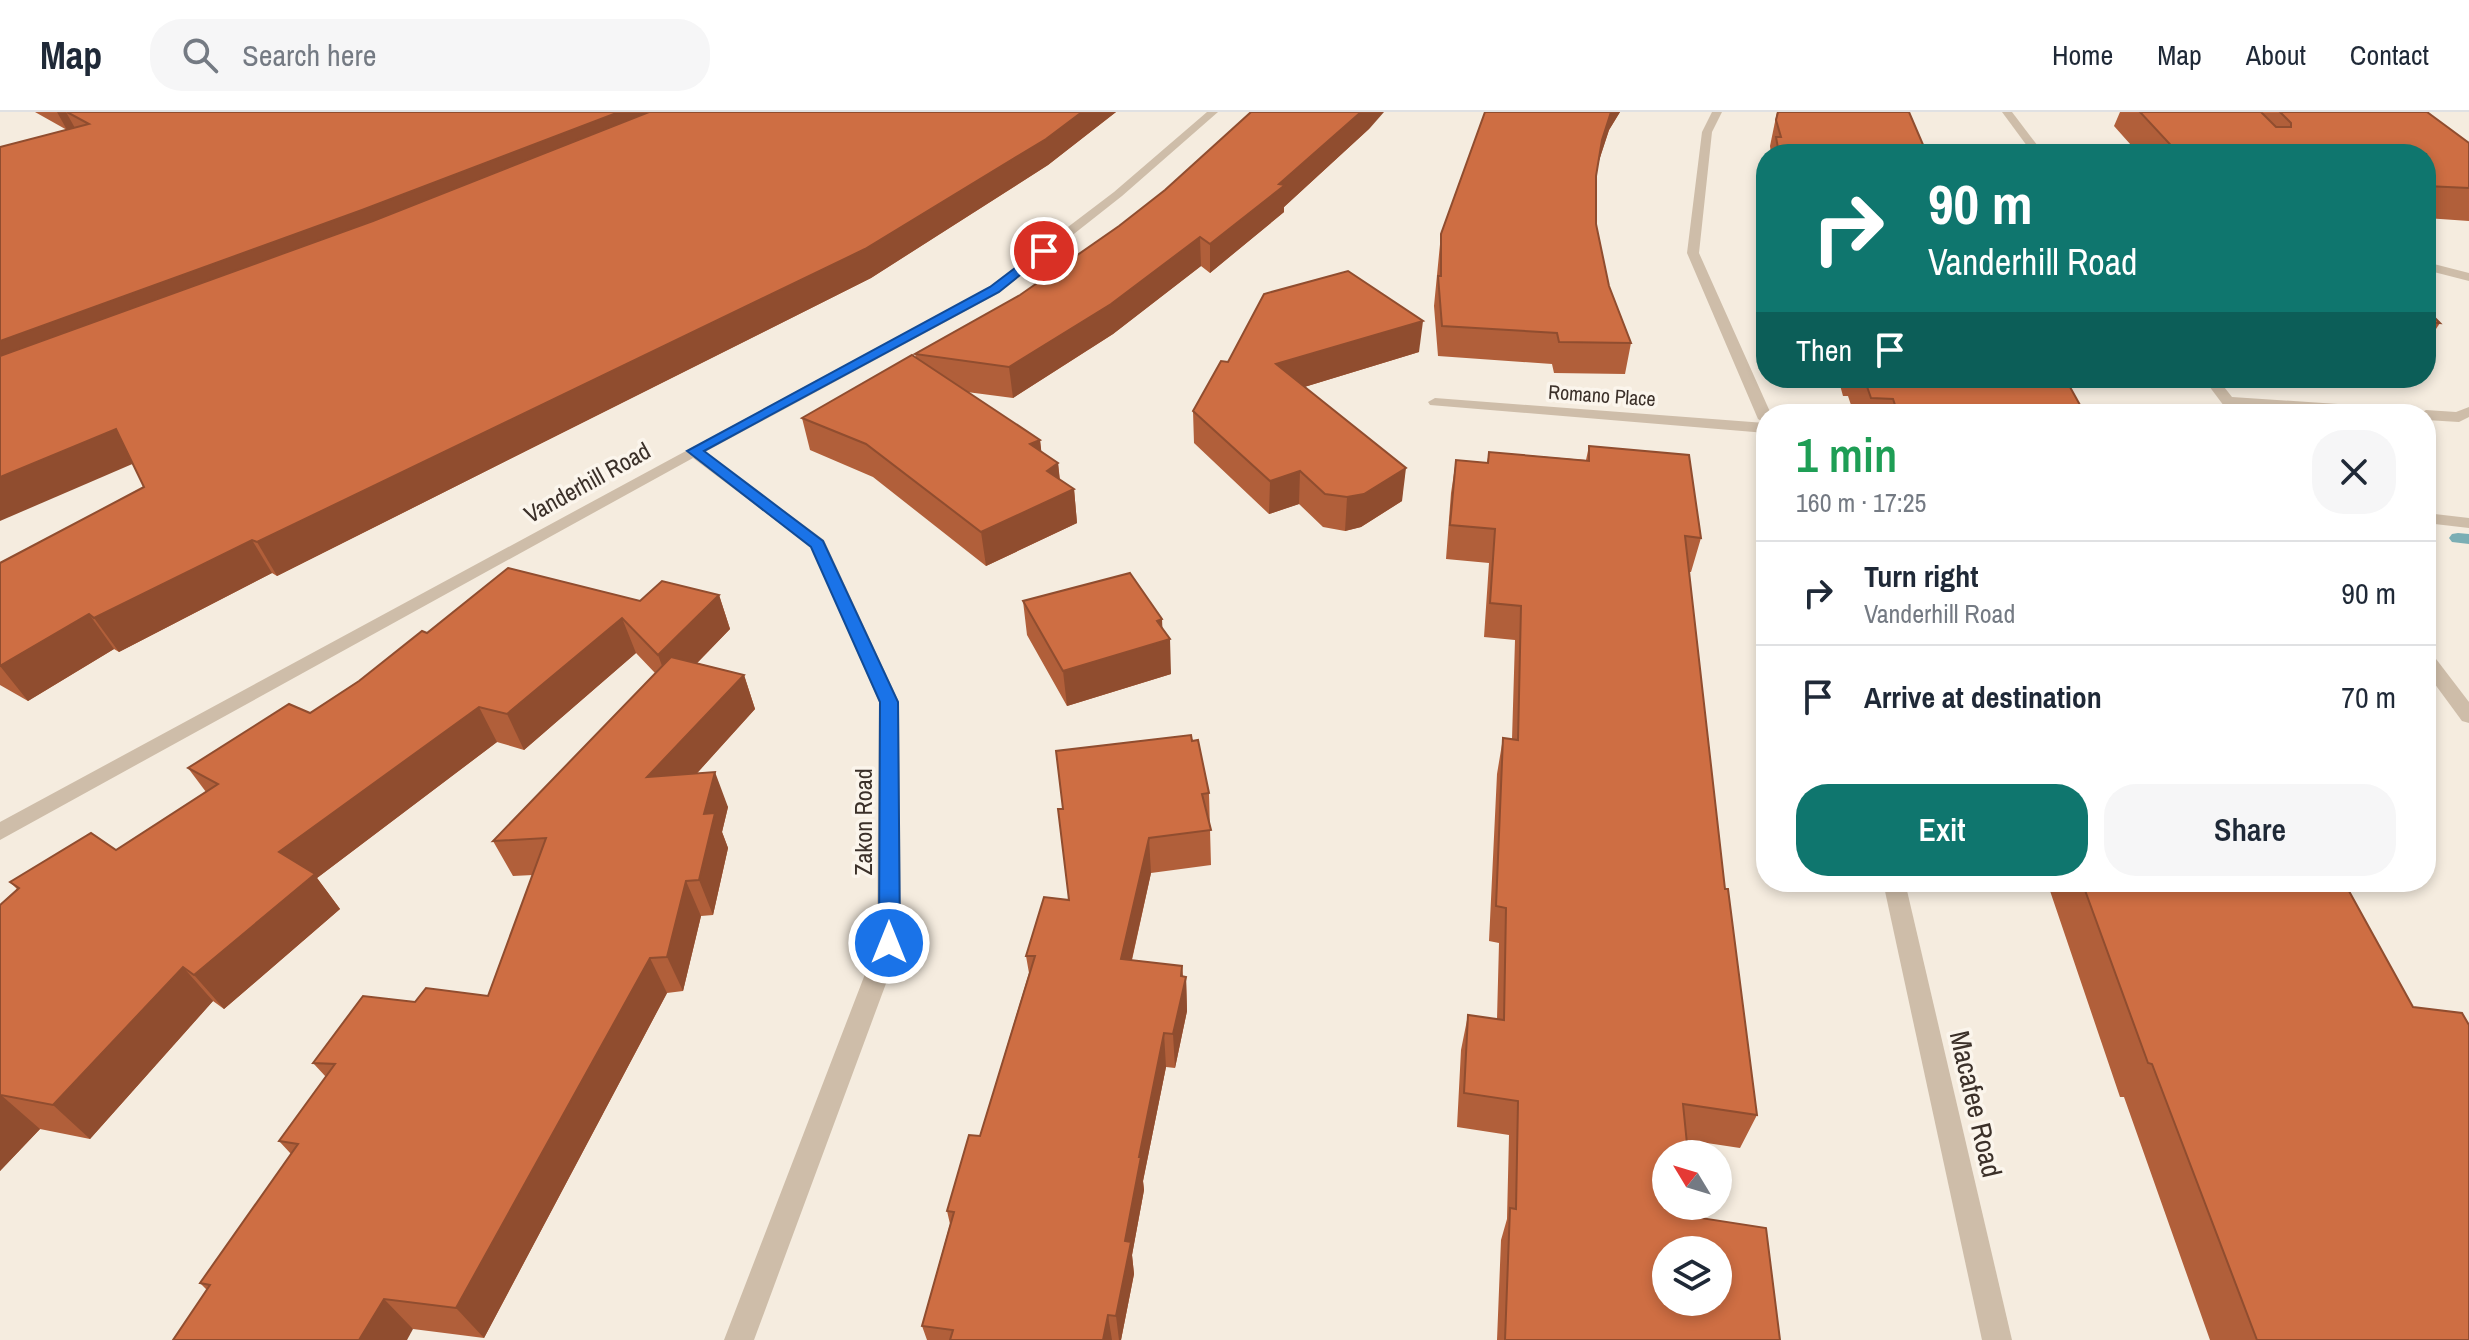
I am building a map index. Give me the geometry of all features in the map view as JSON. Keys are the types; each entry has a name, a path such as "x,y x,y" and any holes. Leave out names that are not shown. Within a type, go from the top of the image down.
{"street":[{"name":"Vanderhill Road","path":"0,832 994,290 1118,194 1213,112"},
{"path":"1717,112 1707,132 1693,253 1759,404"},
{"path":"2007,112 2031,144"},
{"path":"2436,269 2469,277"},
{"path":"2218,388 2230,404"},
{"path":"2228,401 2270,404"},
{"name":"Romano Place","path":"1435,402 1756,427"},
{"path":"2436,416 2459,417 2469,411"},
{"name":"Zakon Road","path":"694,451 818,544 889,702 889,943 739,1340"},
{"path":"2436,519 2469,523"},
{"path":"2436,672 2469,716"},
{"name":"Macafee Road","path":"1896,892 1997,1340"}],"building":[{"path":"67,112 619,112 362,210 0,341 0,147 89,124"},
{"path":"649,112 1082,112 1046,139 865,249 257,542 252,540 94,618 89,614 0,666 0,563 144,487 116,429 0,477 0,356 373,221"},
{"path":"1251,112 1361,112 1279,184 1285,185 1210,244 1200,237 1111,304 1009,367 915,354 1020,295 1119,226 1165,190"},
{"path":"1485,112 1611,112 1596,176 1596,224 1609,286 1631,343 1559,342 1557,333 1442,326 1438,276 1441,276 1441,234"},
{"path":"1778,112 1909,112 1923,144 1777,144 1776,137 1781,137 1776,120"},
{"path":"2140,112 2261,112 2276,127 2291,127 2280,112 2427,112 2469,143 2469,188 2436,186 2436,144 2170,144"},
{"path":"1348,271 1423,321 1276,364 1406,468 1364,494 1347,497 1325,494 1300,471 1270,481 1193,411 1221,361 1228,362 1264,294"},
{"path":"912,355 1040,440 1030,444 1058,463 1047,471 1074,489 981,532 866,444 802,418"},
{"path":"1868,388 2071,388 2079,404 1895,404 1893,399 1871,398"},
{"path":"1589,446 1689,455 1701,538 1685,536 1725,889 1728,889 1757,1115 1683,1104 1687,1140 1652,1140 1652,1220 1714,1220 1766,1228 1780,1340 1505,1340 1510,1208 1516,1209 1518,1101 1464,1093 1468,1015 1504,1020 1506,908 1496,906 1503,738 1518,740 1521,606 1490,603 1495,529 1450,525 1456,460 1488,463 1489,452 1589,461"},
{"path":"508,568 640,601 662,581 719,595 658,655 622,618 507,714 479,707 279,852 315,874 194,975 183,967 53,1105 0,1096 0,905 19,888 10,882 91,833 116,850 218,784 188,768 289,704 310,713 359,681 422,631 427,633"},
{"path":"1130,573 1162,619 1157,621 1170,639 1063,671 1023,601"},
{"path":"671,657 744,675 647,777 715,772 704,814 715,813 699,880 686,881 667,957 650,958 456,1308 384,1299 359,1340 173,1340 210,1285 200,1283 298,1144 279,1141 335,1064 313,1063 363,996 415,1002 426,988 488,996 546,838 493,841"},
{"path":"1191,735 1192,741 1198,740 1209,793 1202,794 1211,830 1149,838 1121,959 1182,966 1181,976 1186,977 1173,1034 1164,1033 1139,1157 1125,1241 1131,1242 1116,1316 1108,1315 1103,1340 950,1340 953,1330 922,1326 954,1212 947,1211 969,1135 980,1136 1035,956 1026,956 1044,897 1069,900 1058,809 1063,809 1056,751"},
{"path":"2086,892 2350,892 2413,1007 2462,1013 2469,1025 2469,1340 2257,1340 2152,1064 2148,1063"}],"waterway":[{"path":"2458,538 2469,539"}],"route":[{"path":"889,943 889,702 818,544 694,451 994,290 1044,251"}]}
